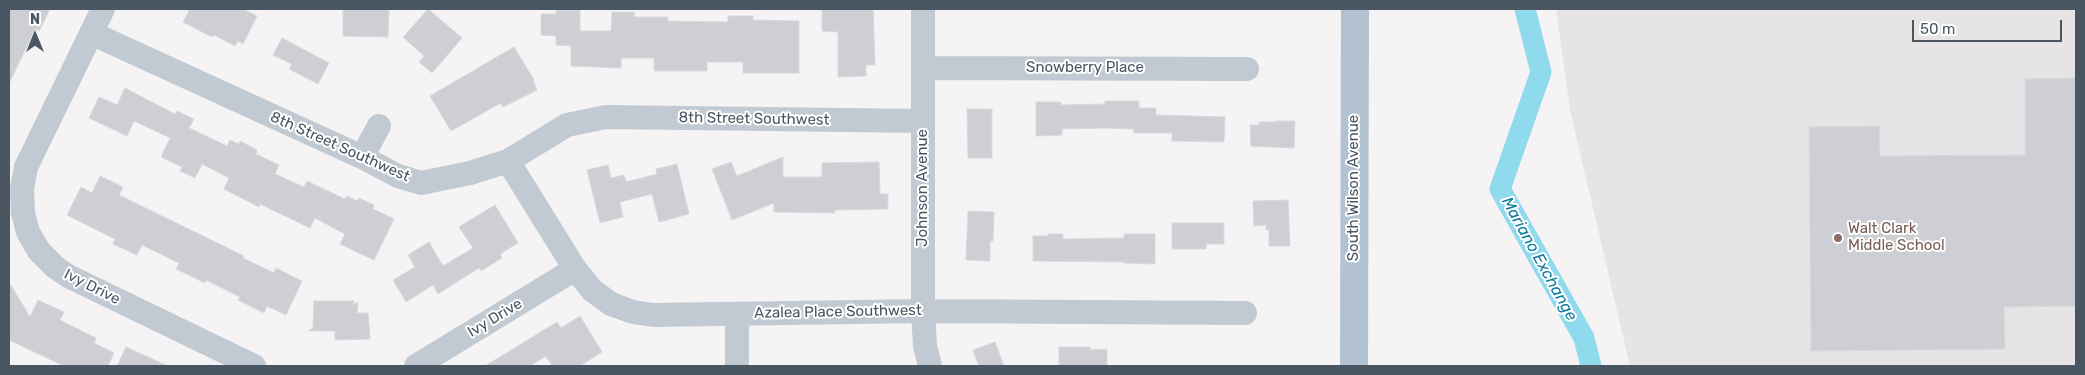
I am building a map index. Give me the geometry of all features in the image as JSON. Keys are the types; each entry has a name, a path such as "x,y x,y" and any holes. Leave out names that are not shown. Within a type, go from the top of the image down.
{"main road":[{"name":"South Wilson Avenue","path":"1354,366 1355,9"}],"street":[{"name":"Ivy Drive","path":"103,9 26,167 22,197 23,213 28,232 40,251 55,268 68,276 254,366"},
{"name":"Johnson Avenue","path":"923,9 923,310 925,346 930,366"},
{"name":"8th Street Southwest","path":"90,33 362,157 398,176 422,183 470,173 508,160 567,125 606,117 923,121"},
{"name":"Snowberry Place","path":"923,68 1247,69"},
{"path":"362,157 379,126"},
{"name":"Azalea Place Southwest","path":"508,160 575,270 592,290 611,304 633,312 652,315 923,310 1245,312"},
{"name":"Ivy Drive","path":"416,366 575,270"},
{"path":"737,314 737,366"}],"shaded area":[{"name":"Walt Clark Middle School","path":"1556,9 2076,9 2076,366 1630,366 1570,110"}],"building":[{"path":"9,9 50,9 39,31 35,29 9,84"},
{"path":"190,9 243,9 257,16 243,44 238,41 235,46 183,22"},
{"path":"343,9 389,9 388,37 343,36"},
{"path":"428,9 462,38 432,73 419,62 424,56 403,37"},
{"path":"822,9 873,9 875,65 866,65 866,76 838,77 838,32 822,31"},
{"path":"556,10 580,10 580,31 611,31 612,12 634,12 634,17 668,17 668,21 728,22 728,16 753,16 753,20 799,21 799,73 743,73 743,62 707,62 707,71 654,71 654,58 621,58 621,68 571,66 571,46 556,45 556,36 541,35 541,14 556,14"},
{"path":"282,38 329,63 318,84 289,69 292,64 273,55"},
{"path":"514,47 534,80 537,90 503,107 501,103 451,131 430,96"},
{"path":"2076,78 2076,306 2004,307 2005,349 1811,351 1809,127 1879,126 1880,156 2025,155 2025,79"},
{"path":"125,88 175,114 177,111 194,119 189,128 227,146 230,140 239,144 240,141 257,150 256,154 279,165 275,174 304,187 307,181 345,199 347,196 358,201 359,198 374,205 373,209 394,219 374,260 340,244 345,234 315,218 310,228 260,204 259,207 224,189 229,178 202,164 195,178 180,171 182,167 161,157 170,138 134,121 127,136 89,118 99,97 117,105"},
{"path":"1105,101 1139,101 1139,108 1156,108 1156,115 1225,117 1224,142 1172,141 1172,133 1134,133 1134,129 1105,128 1062,129 1062,135 1036,136 1036,102 1061,102 1061,105 1105,104"},
{"path":"967,109 992,109 992,158 968,158"},
{"path":"1295,121 1294,148 1251,146 1250,125 1259,125 1259,122"},
{"path":"783,157 783,177 822,177 822,163 879,162 880,194 888,194 888,209 835,210 835,213 774,212 774,203 732,220 712,169 731,162 737,176"},
{"path":"677,164 689,214 659,222 652,194 620,202 623,217 600,223 587,170 608,165 611,178 624,175 626,182 657,174 656,169"},
{"path":"100,176 123,187 119,195 244,256 243,258 274,273 276,268 302,281 286,315 267,306 264,313 238,300 240,297 206,280 205,283 176,269 179,263 142,245 137,255 113,244 115,239 67,215 81,187 92,193"},
{"path":"1288,200 1290,246 1269,246 1269,230 1266,230 1266,225 1254,226 1253,201"},
{"path":"495,205 518,243 500,254 502,258 481,271 479,268 438,294 433,285 406,302 393,280 415,267 408,255 429,242 443,266 473,248 459,227"},
{"path":"968,211 994,212 993,241 990,241 990,261 966,260"},
{"path":"1172,223 1224,223 1224,244 1206,244 1206,249 1172,249"},
{"path":"1048,234 1063,234 1063,239 1124,238 1124,234 1155,234 1155,264 1033,261 1033,236 1048,236"},
{"path":"9,282 30,317 38,300 64,312 60,320 96,338 94,343 114,353 108,366 64,366 9,340"},
{"path":"314,301 354,301 353,305 358,302 357,313 368,313 370,339 335,340 335,331 308,331 313,328"},
{"path":"580,316 602,352 580,366 552,366 546,356 530,366 485,366 557,322 561,328"},
{"path":"995,342 1004,366 979,366 973,350"},
{"path":"126,347 168,366 117,366"},
{"path":"1059,347 1090,347 1090,350 1107,349 1107,366 1059,366"}],"waterway":[{"name":"Mariano Exchange","path":"1525,9 1541,72 1500,189 1584,338 1591,366"}],"place":[{"name":"Walt Clark Middle School","path":"1838,238"}]}
